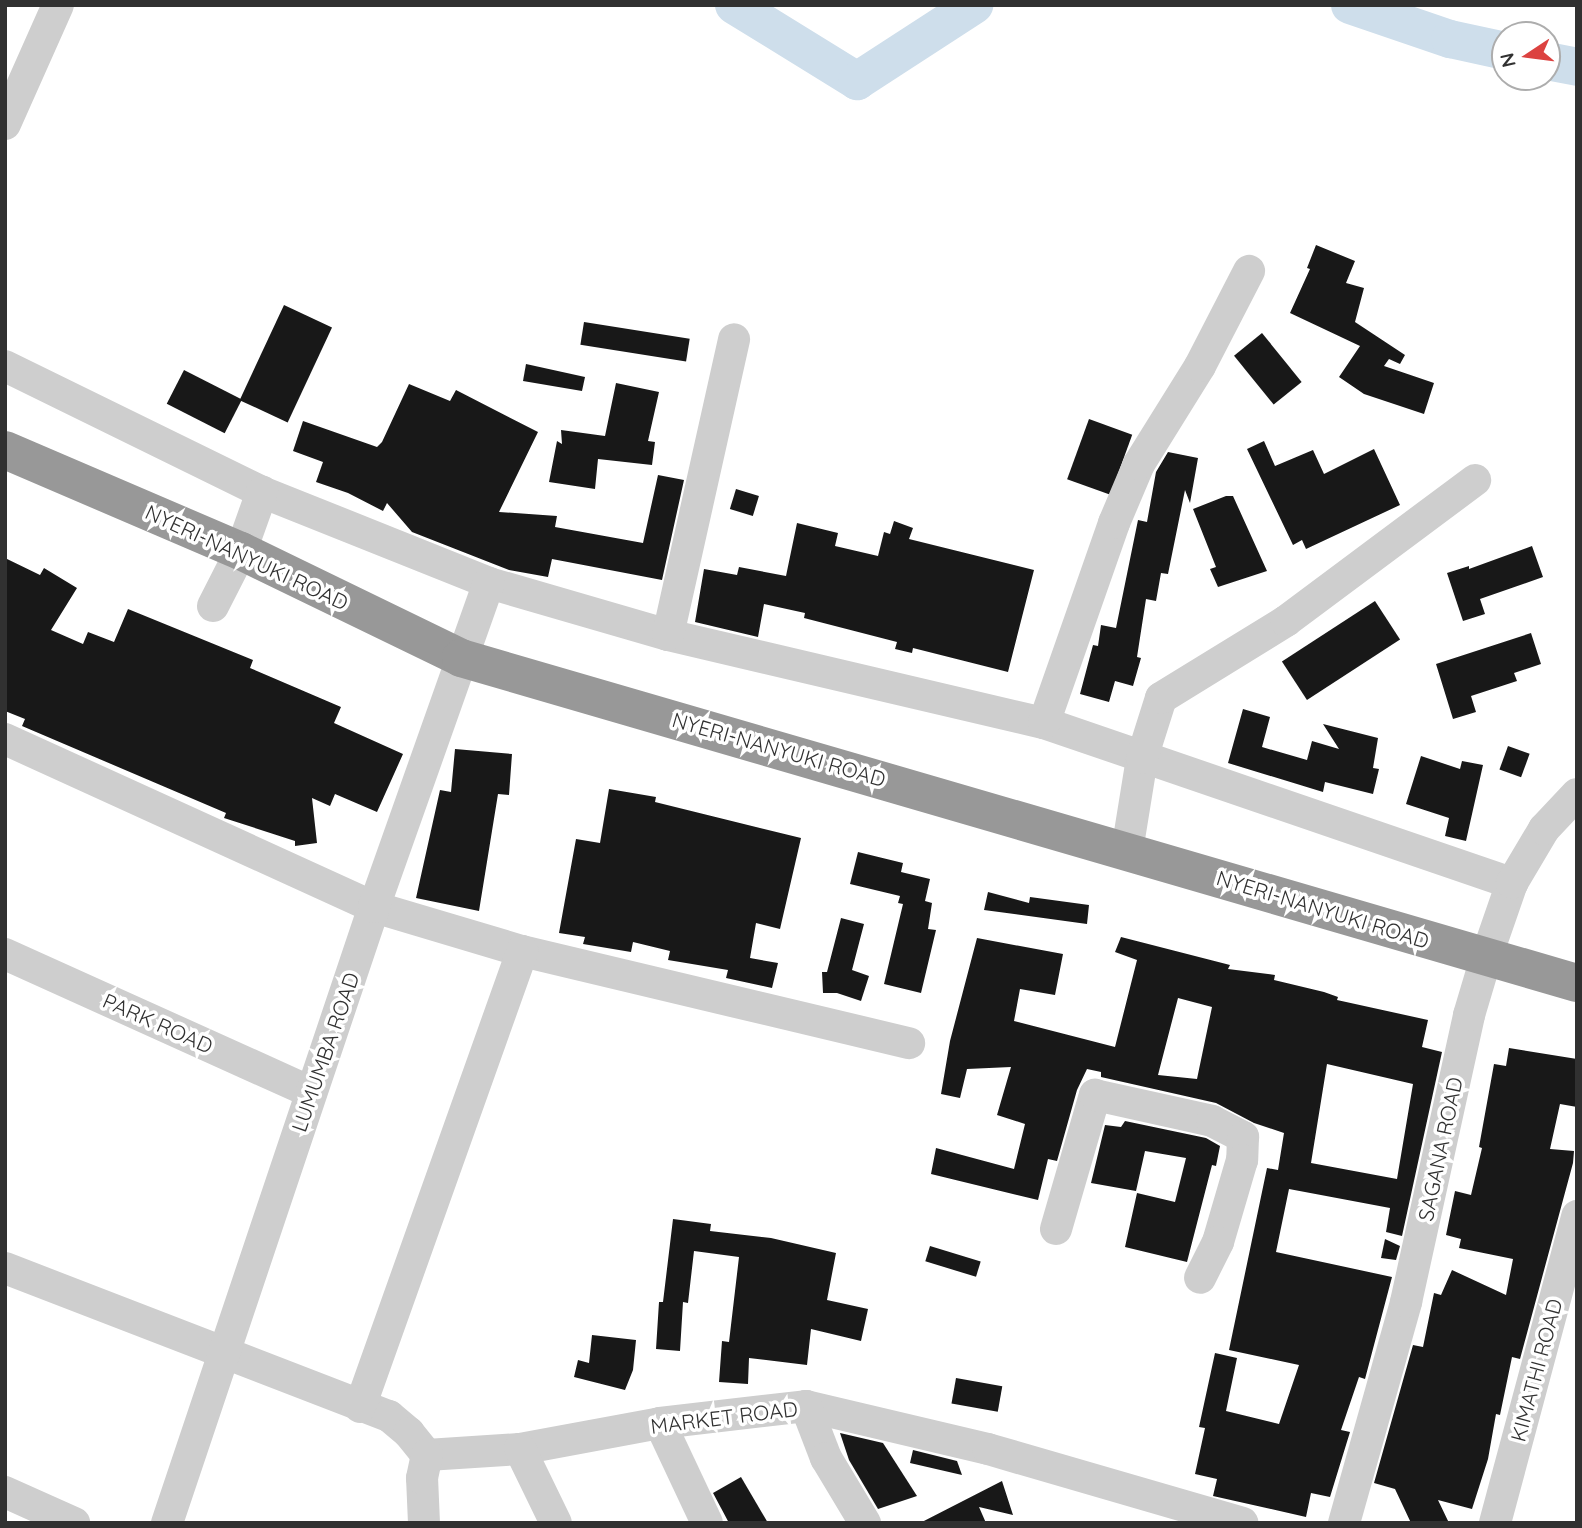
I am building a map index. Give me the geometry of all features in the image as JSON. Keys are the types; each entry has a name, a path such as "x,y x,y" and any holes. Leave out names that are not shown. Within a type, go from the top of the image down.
{"highway":[{"name":"NYERI-NANYUKI ROAD","path":"5,450 241,551 461,658 1577,983"}],"street":[{"path":"5,124 58,5"},
{"path":"1044,723 1114,523 1139,464 1200,366 1249,271"},
{"path":"668,635 734,339"},
{"path":"5,366 262,492 489,583 668,635 1044,723 1513,883"},
{"path":"1127,851 1142,758 1161,698 1286,621 1475,480"},
{"path":"213,606 241,551 262,492"},
{"name":"LUMUMBA ROAD","path":"167,1523 222,1352 374,907 489,583"},
{"path":"5,739 374,907 522,951 909,1043"},
{"name":"SAGANA ROAD","path":"1344,1523 1406,1302 1469,1015 1486,958 1513,883 1544,829 1577,794"},
{"path":"360,1406 522,951"},
{"name":"PARK ROAD","path":"5,954 311,1092"},
{"path":"1056,1228 1095,1095 1212,1121 1243,1137 1242,1160 1218,1242 1200,1278"},
{"name":"KIMATHI ROAD","path":"1495,1523 1567,1292 1577,1216"},
{"path":"5,1268 389,1416 409,1433 427,1455 422,1478 424,1523"},
{"path":"806,1406 826,1458 864,1523"},
{"name":"MARKET ROAD","path":"427,1455 520,1449 660,1423 806,1406 988,1449 1171,1511 1242,1523"},
{"path":"660,1423 707,1523"},
{"path":"520,1449 556,1523"},
{"path":"5,1492 74,1523"}],"building":[{"path":"1316,245 1355,261 1346,283 1364,288 1355,322 1405,355 1400,364 1389,359 1384,366 1434,383 1424,414 1364,394 1339,377 1360,346 1290,313 1310,269 1307,268"},
{"path":"284,305 332,327 288,423 240,400"},
{"path":"584,322 690,339 686,361 580,345"},
{"path":"1262,333 1302,382 1274,405 1234,356"},
{"path":"526,364 585,377 582,391 523,381"},
{"path":"184,370 242,400 225,433 167,404"},
{"path":"616,383 659,392 648,441 655,442 652,465 598,459 595,489 549,482 557,441 562,444 561,430 605,436"},
{"path":"409,384 450,401 456,390 538,432 499,512 557,516 555,527 643,543 658,475 684,480 662,580 552,559 548,577 509,570 412,532 387,503 383,511 348,493 316,482 323,462 293,451 303,421 377,447 382,442"},
{"path":"1089,419 1132,435 1110,495 1067,479"},
{"path":"1264,441 1275,466 1313,450 1324,474 1374,449 1400,505 1306,549 1302,540 1293,545 1247,449"},
{"path":"1168,452 1198,458 1190,503 1185,490 1168,574 1161,573 1156,601 1146,599 1137,657 1141,658 1133,686 1115,681 1109,702 1080,694 1093,645 1098,646 1101,625 1116,628 1138,520 1147,522 1156,472"},
{"path":"736,489 759,496 753,516 730,509"},
{"path":"1226,496 1233,496 1267,571 1218,587 1210,569 1216,567 1193,509"},
{"path":"894,521 913,528 909,539 1034,570 1008,672 913,648 912,653 895,649 897,642 804,618 805,613 764,604 758,637 695,622 704,569 737,575 739,567 786,576 797,523 838,533 835,546 878,556 884,532 890,534"},
{"path":"1532,546 1543,577 1480,599 1485,614 1463,621 1447,573 1469,566 1469,569"},
{"path":"5,558 40,575 44,568 77,588 51,630 83,644 88,632 114,642 128,609 253,660 250,668 341,707 334,723 403,754 377,812 335,794 330,806 312,798 317,843 295,846 295,841 224,818 226,813 22,726 25,719 5,711"},
{"path":"1375,601 1400,640 1307,700 1282,661"},
{"path":"1531,633 1541,664 1514,673 1517,681 1471,696 1476,712 1453,719 1436,664"},
{"path":"1243,709 1270,717 1262,747 1307,760 1312,741 1339,749 1323,724 1378,738 1373,768 1379,769 1373,794 1325,782 1323,792 1228,763"},
{"path":"1508,746 1530,754 1521,777 1499,769"},
{"path":"455,749 512,754 509,795 498,794 479,911 416,898 440,790 451,792"},
{"path":"1421,756 1460,769 1462,761 1483,765 1466,841 1445,836 1449,818 1406,804"},
{"path":"609,789 656,797 655,802 801,838 780,929 756,923 750,958 778,963 772,988 726,978 728,970 668,960 670,951 633,942 631,952 583,944 585,937 559,933 576,839 600,843"},
{"path":"858,852 903,863 901,872 930,879 925,901 932,903 928,929 936,930 921,993 884,984 903,904 898,903 900,896 850,884"},
{"path":"988,892 1029,903 1030,897 1089,905 1087,924 984,910"},
{"path":"841,918 864,924 852,970 869,976 861,1001 837,993 823,993 822,972 827,972"},
{"path":"1121,937 1230,965 1228,969 1275,975 1274,980 1324,992 1338,997 1337,1000 1428,1020 1422,1047 1442,1052 1402,1236 1386,1232 1390,1208 1289,1189 1276,1252 1392,1277 1365,1379 1359,1377 1341,1430 1350,1432 1330,1497 1311,1493 1306,1517 1213,1496 1217,1479 1195,1474 1205,1428 1199,1427 1215,1353 1237,1358 1226,1411 1279,1424 1299,1365 1229,1350 1267,1168 1278,1170 1284,1133 1254,1123 1216,1103 1101,1077 1101,1072 1087,1069 1077,1090 1057,1161 1048,1159 1038,1200 931,1174 936,1148 1014,1169 1025,1124 997,1115 1011,1067 967,1069 960,1098 941,1094 950,1041 977,938 1063,954 1055,995 1020,989 1014,1021 1115,1047 1137,960 1115,952","holes":["1178,998 1212,1007 1197,1079 1158,1075","1327,1064 1413,1084 1397,1179 1311,1163"]},
{"path":"1509,1048 1577,1059 1577,1107 1560,1104 1550,1149 1574,1151 1573,1163 1520,1359 1512,1357 1500,1415 1496,1414 1488,1459 1472,1509 1438,1500 1449,1523 1411,1523 1395,1489 1374,1483 1413,1345 1423,1347 1434,1293 1441,1295 1452,1270 1506,1295 1513,1259 1459,1248 1461,1239 1446,1235 1455,1191 1471,1195 1482,1148 1479,1147 1494,1064 1506,1066"},
{"path":"1125,1121 1206,1138 1220,1146 1216,1166 1212,1165 1187,1262 1125,1247 1137,1193 1175,1202 1186,1158 1145,1151 1136,1191 1091,1183 1105,1125 1121,1127"},
{"path":"673,1219 711,1224 710,1231 771,1238 836,1253 827,1300 868,1309 861,1341 811,1329 807,1365 749,1358 748,1384 719,1382 722,1341 729,1342 739,1257 694,1251 688,1303 683,1302 680,1351 656,1349 659,1302 663,1302"},
{"path":"1385,1239 1400,1246 1396,1260 1381,1258"},
{"path":"930,1246 981,1261 976,1277 925,1261"},
{"path":"592,1335 636,1340 633,1370 625,1390 574,1377 578,1360 589,1363"},
{"path":"956,1378 1002,1386 998,1412 951,1404"},
{"path":"840,1433 883,1443 917,1496 878,1509 849,1460"},
{"path":"913,1450 957,1461 962,1475 910,1463"},
{"path":"741,1477 768,1523 729,1523 713,1493"},
{"path":"1002,1481 1013,1515 979,1507 986,1523 920,1523"}],"waterway":[{"path":"734,5 857,81 974,5"},
{"path":"1350,5 1450,39 1491,48"},
{"path":"1561,64 1577,67"}]}
